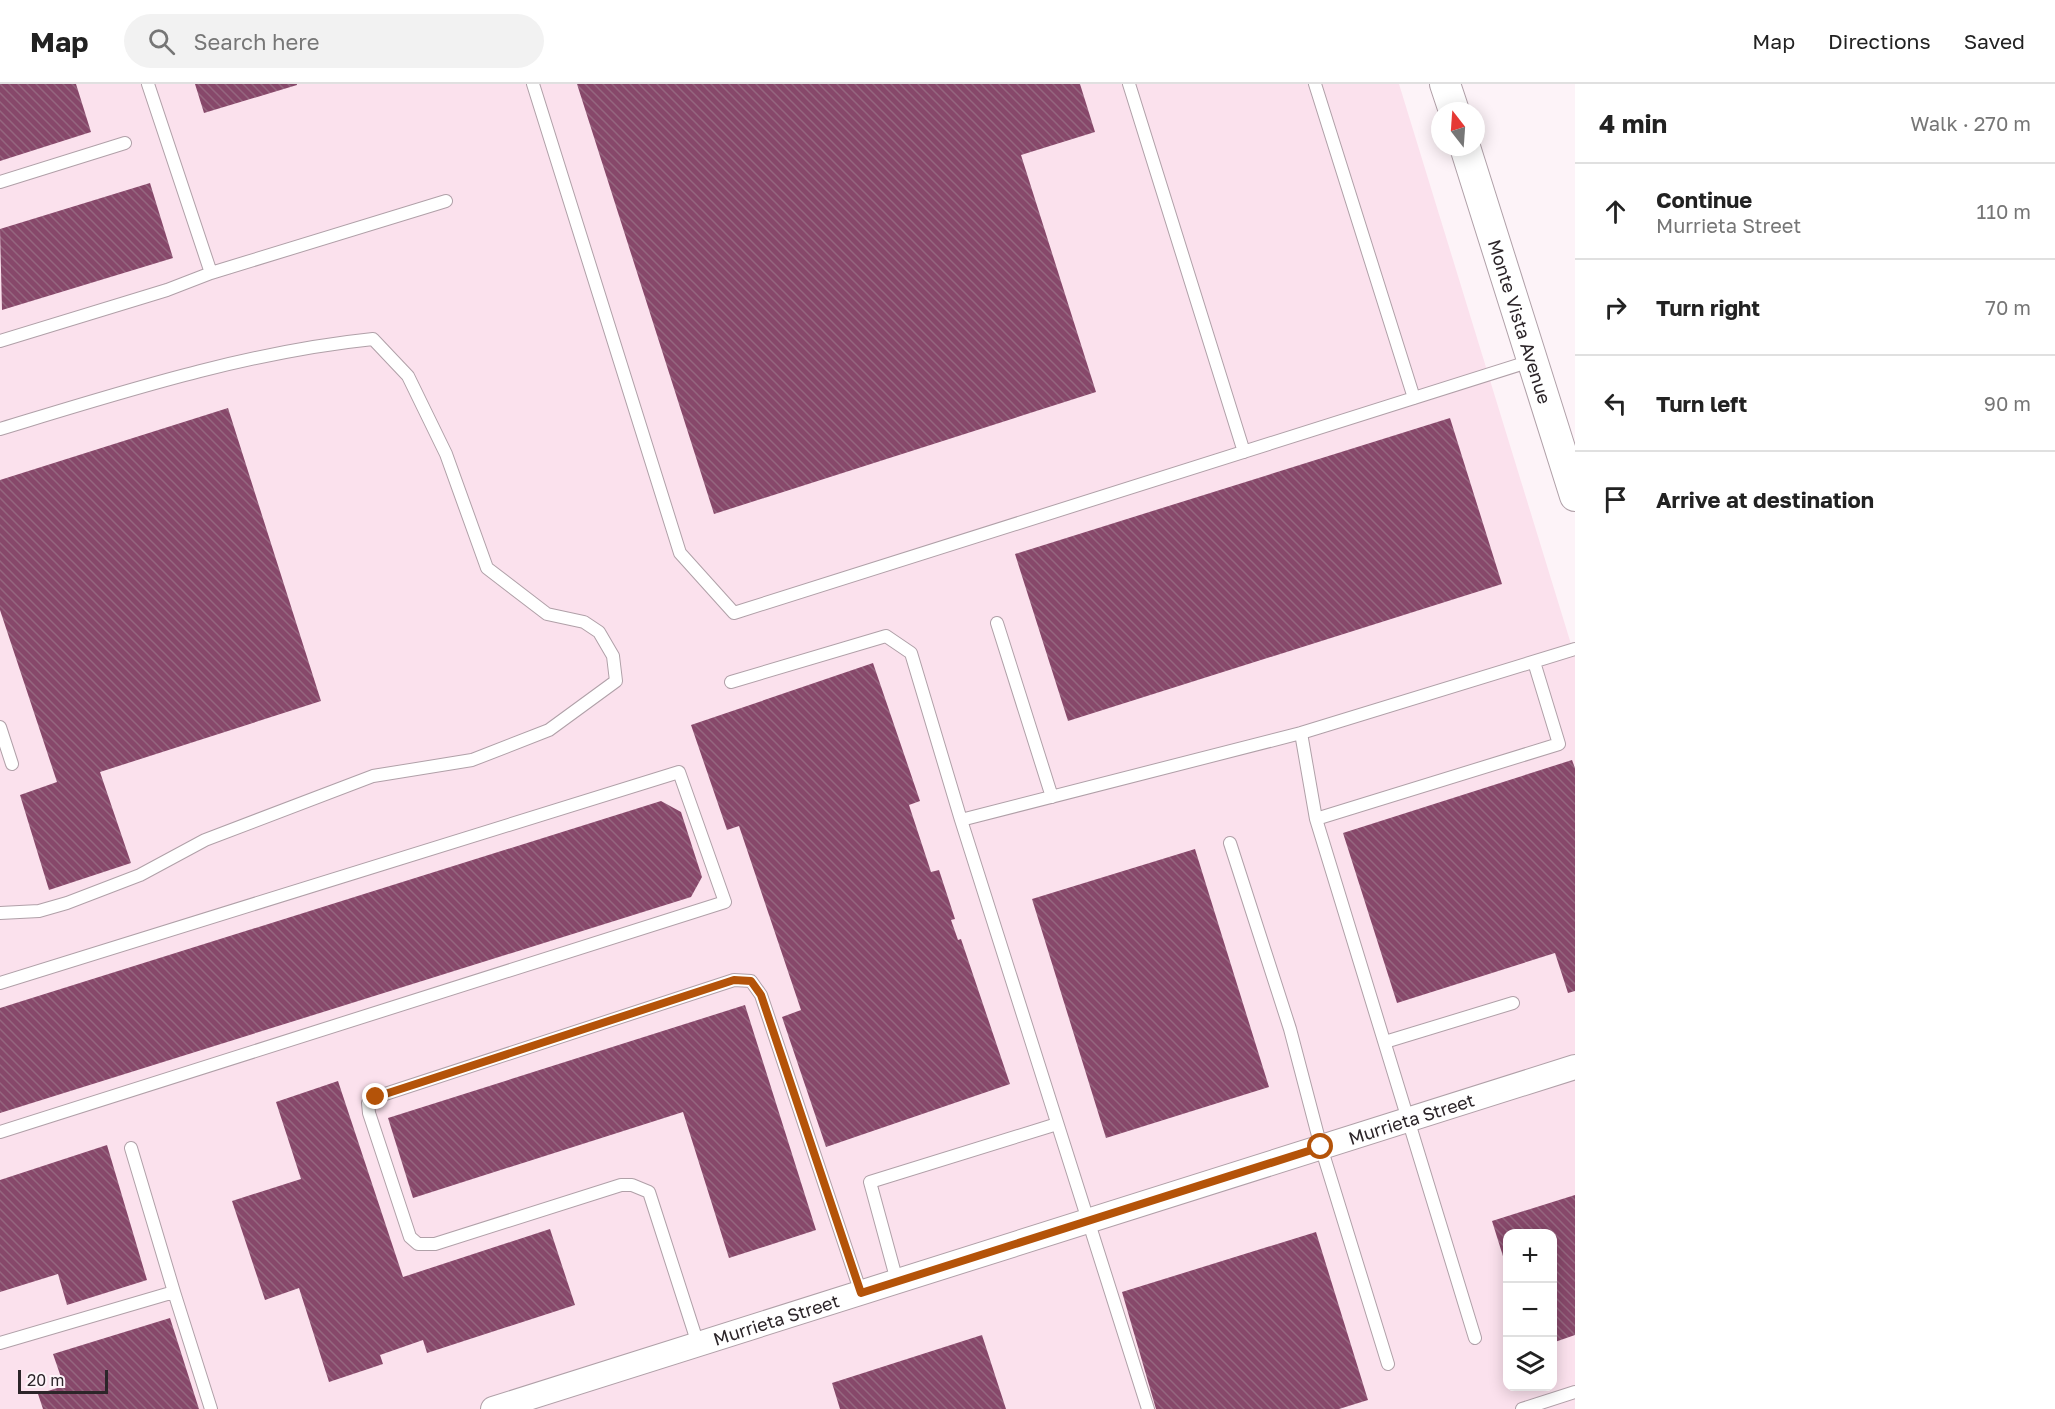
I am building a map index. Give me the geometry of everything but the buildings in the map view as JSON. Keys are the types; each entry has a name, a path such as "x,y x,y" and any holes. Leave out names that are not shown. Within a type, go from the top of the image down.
{"street":[{"path":"1445,84 1451,102"},
{"name":"Monte Vista Avenue","path":"1468,156 1575,496"},
{"name":"Murrieta Street","path":"493,1409 1575,1067"}],"lane":[{"path":"148,84 211,273"},
{"path":"534,84 680,553 734,613 1532,361"},
{"path":"1129,84 1244,452"},
{"path":"1315,84 1414,398"},
{"path":"0,182 125,143"},
{"path":"0,341 446,201"},
{"path":"0,429 156,382 314,345 373,339 408,376 446,454 487,568 547,614 584,622 599,632 613,656 616,681 549,730 472,760 373,776 205,840 140,875 67,903 39,911 0,913"},
{"path":"997,623 1052,797"},
{"path":"731,682 886,636 911,653 961,820 1148,1409"},
{"path":"961,820 1301,733 1575,649"},
{"path":"1316,819 1558,744 1534,662"},
{"path":"0,727 12,764"},
{"path":"1301,733 1316,819 1475,1338"},
{"path":"0,983 679,772 725,903 0,1132"},
{"path":"1230,843 1290,1029 1321,1147 1388,1364"},
{"path":"698,1344 649,1192 632,1185 621,1185 435,1244 418,1244 410,1237 369,1113 368,1103 376,1097 734,980 751,981 761,995 861,1293"},
{"path":"1385,1042 1513,1003"},
{"path":"897,1281 870,1182 1057,1124"},
{"path":"131,1148 211,1409"},
{"path":"0,1343 174,1292"},
{"path":"1522,1409 1575,1392"}],"shaded area":[{"path":"0,84 1399,84 1575,657 1575,1409 0,1409"}],"route":[{"path":"376,1097 734,980 751,981 761,995 861,1293 1321,1147"}]}
